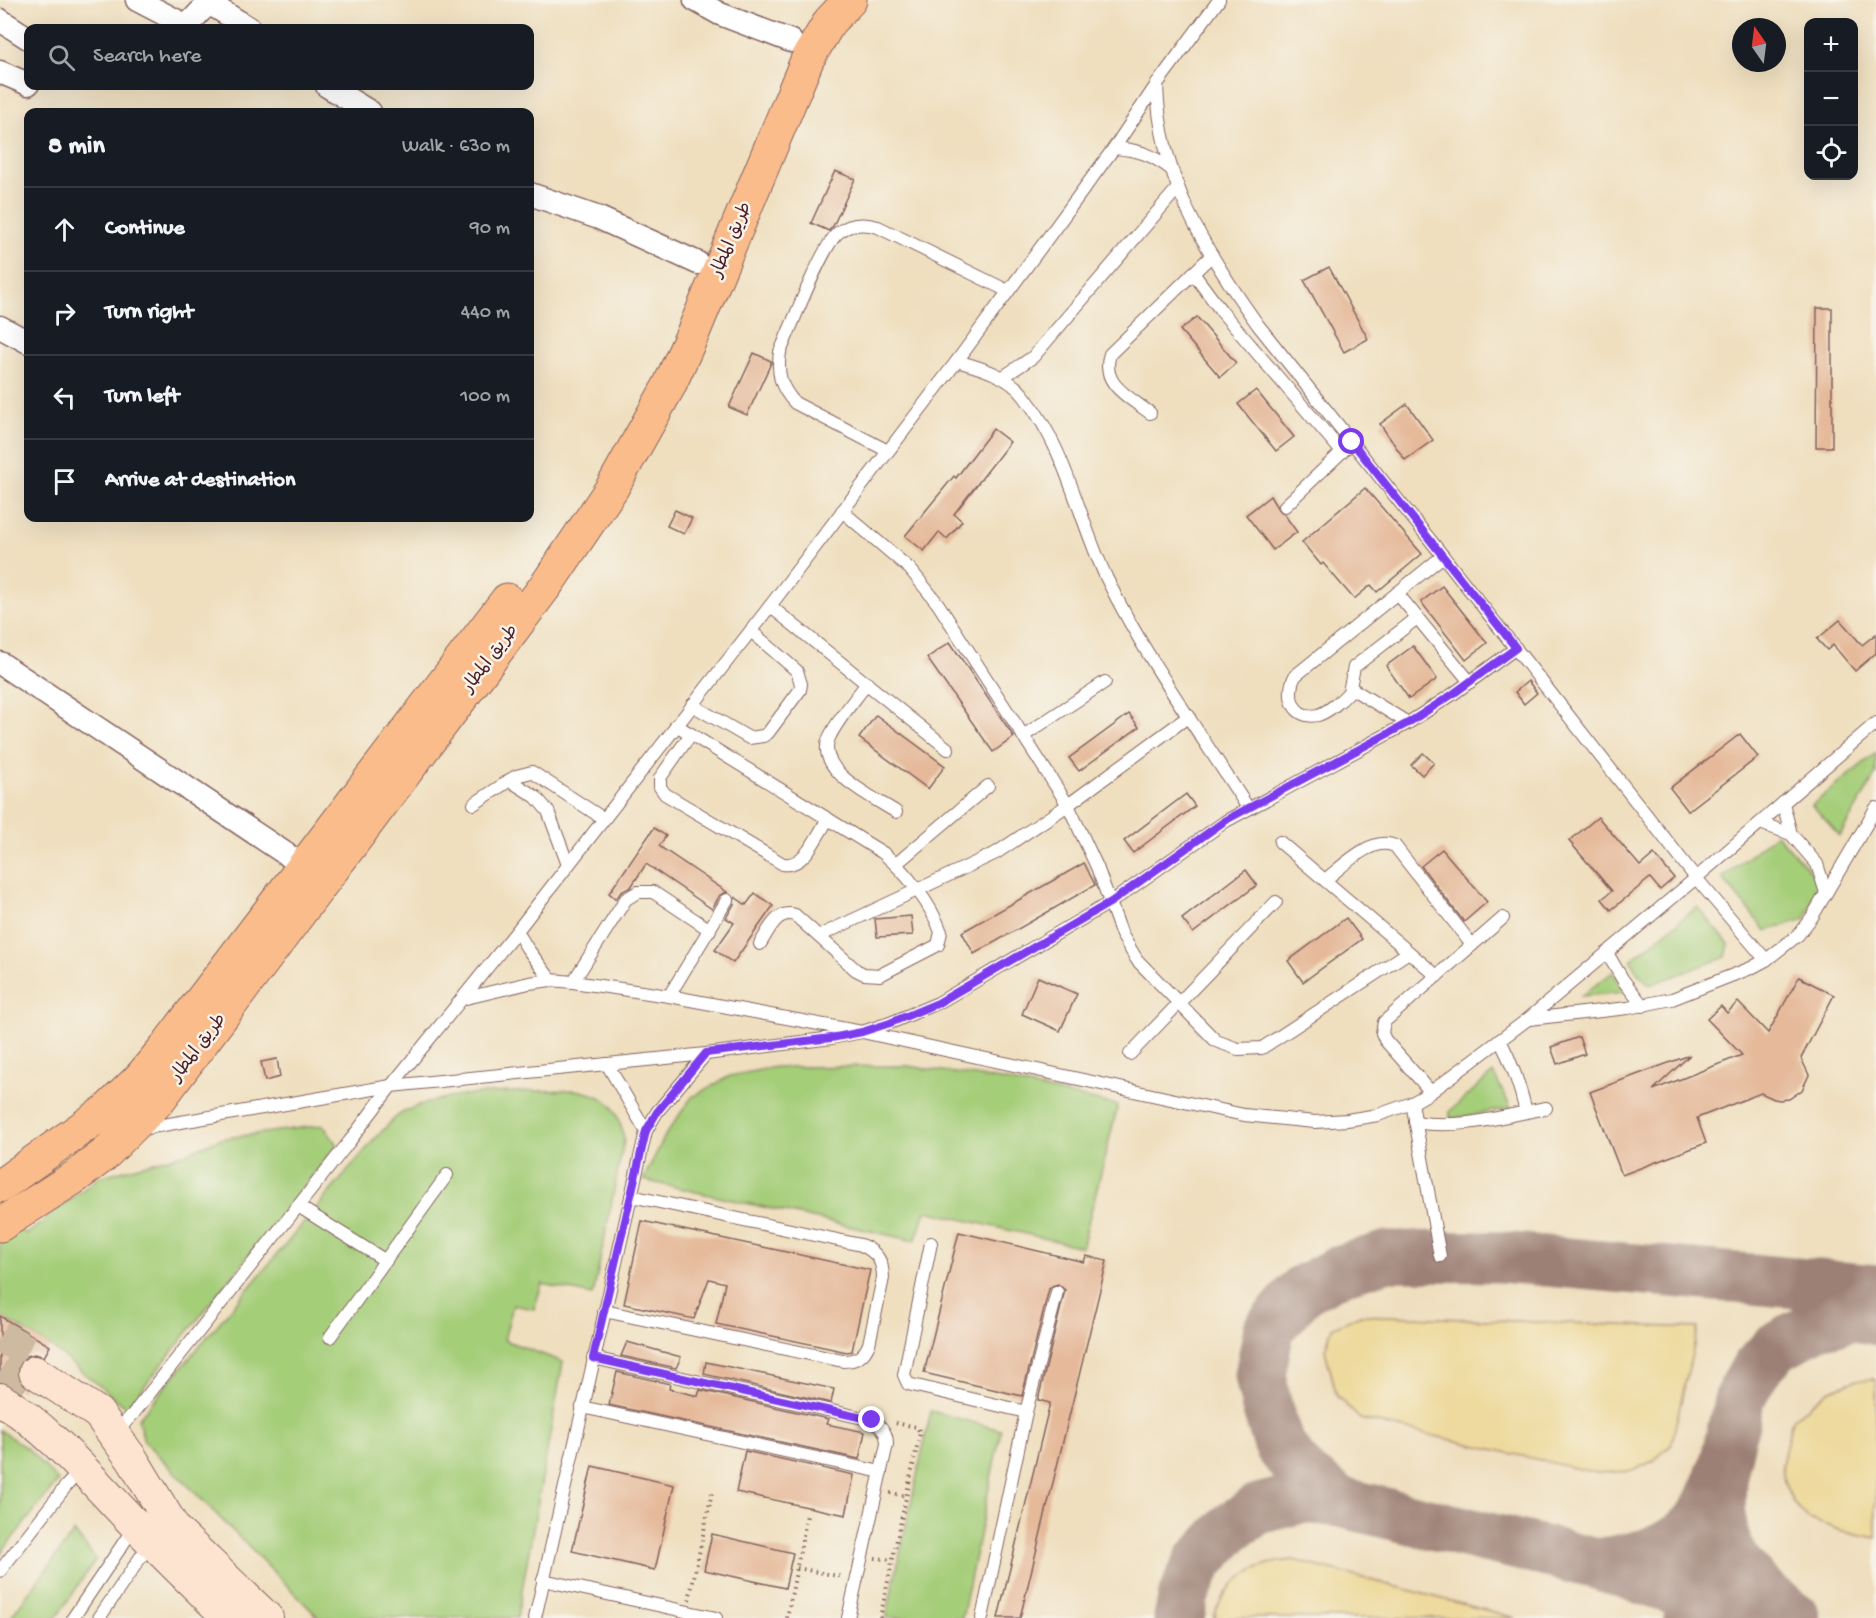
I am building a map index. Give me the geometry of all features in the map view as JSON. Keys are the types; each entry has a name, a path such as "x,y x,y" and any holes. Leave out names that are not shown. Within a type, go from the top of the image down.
{"main road":[{"name":"طريق المطار","path":"0,1186 158,1101 548,584 606,497 641,437 693,333 779,99 791,41 801,23 820,0"},
{"name":"طريق المطار","path":"0,1225 75,1177 119,1120 140,1078 529,571 561,525 592,477 642,388 672,327 698,263 779,99 830,21 850,0"}],"street":[{"path":"137,0 183,24"},
{"path":"694,0 720,14 791,41"},
{"path":"187,24 201,9 212,5 243,24"},
{"path":"0,20 24,35"},
{"path":"0,72 24,82"},
{"path":"334,90 363,108"},
{"path":"534,195 599,218 698,263"},
{"path":"0,327 24,340"},
{"path":"0,663 304,866"},
{"path":"229,1618 143,1534 82,1469 48,1436 13,1407 26,1379 104,1400 114,1435 139,1469 175,1530 267,1618"},
{"path":"82,1469 114,1435"}],"lane":[{"path":"114,1435 517,931 770,606 957,361 1114,148 1157,84 1219,0"},
{"path":"1157,84 1159,119 1177,189 1193,224 1231,287 1258,325 1696,878 1766,960"},
{"path":"1114,148 1135,150 1155,157 1172,169"},
{"path":"1003,377 1033,357 1177,189"},
{"path":"888,450 795,403 786,393 780,379 778,366 780,352 830,241 846,227 868,224 1008,291"},
{"path":"1150,413 1111,382 1107,373 1110,354 1212,255"},
{"path":"1194,273 1222,312 1342,452"},
{"path":"957,361 1003,377 1023,394 1065,466 1106,576 1134,629 1248,808"},
{"path":"1285,506 1352,442"},
{"path":"842,511 910,569 925,585 1068,806 1111,902 1127,946 1137,960 1216,1041 1238,1049 1262,1048 1409,952"},
{"path":"1417,618 1354,667 1351,688 1346,695 1321,714 1311,715 1301,712 1293,705 1289,696 1294,676 1443,556"},
{"path":"1396,594 1470,682"},
{"path":"770,606 948,749"},
{"path":"692,705 749,738 768,733 800,690 800,677 797,671 750,631"},
{"path":"119,1120 391,1086 706,1053 831,1038 862,1032 938,1003 1111,902 1217,827 1248,808 1408,723 1516,648"},
{"path":"1023,736 1104,682"},
{"path":"867,683 830,735 828,760 838,774 896,812"},
{"path":"1351,688 1408,723"},
{"path":"819,936 996,853 1068,806 1189,716"},
{"path":"462,999 551,980 573,982 669,996 862,1032 1244,1115 1315,1122 1378,1115 1412,1103 1431,1092 1528,1019 1876,723"},
{"path":"676,725 896,864 917,890 939,926 941,939 938,945 880,975 856,970 795,915 786,913 778,917 760,944"},
{"path":"691,734 660,778 660,787 665,794 783,864 789,865 801,860 828,819"},
{"path":"474,804 509,780 532,772 604,819"},
{"path":"509,780 543,803 568,866"},
{"path":"896,864 988,786"},
{"path":"543,803 557,788"},
{"path":"1783,803 1791,834 1817,864 1826,893"},
{"path":"1528,1019 1643,1006 1672,999 1766,960 1798,935 1841,869 1876,808"},
{"path":"1760,823 1791,834"},
{"path":"1280,842 1437,976"},
{"path":"1325,880 1371,846 1387,842 1395,846 1472,945"},
{"path":"1817,864 1841,869"},
{"path":"573,982 626,899 638,892 653,892 710,930"},
{"path":"669,996 728,900"},
{"path":"1130,1054 1276,902"},
{"path":"1431,1092 1385,1040 1382,1027 1384,1022 1503,918"},
{"path":"517,931 551,980"},
{"path":"1606,953 1643,1006"},
{"path":"1500,1040 1512,1063 1526,1112"},
{"path":"534,1618 646,1131 657,1112 706,1053"},
{"path":"607,1064 646,1131"},
{"path":"1412,1103 1440,1256"},
{"path":"1415,1122 1444,1126 1458,1125 1546,1108"},
{"path":"330,1337 447,1175"},
{"path":"604,1311 843,1361 860,1358 866,1352 869,1344 883,1278 883,1268 879,1258 871,1249 631,1196"},
{"path":"298,1206 386,1261"},
{"path":"931,1243 904,1375 905,1381 908,1384 1026,1412"},
{"path":"982,1618 1026,1412 1057,1292"},
{"path":"593,1358 872,1420 879,1424 887,1437 887,1444 848,1618"},
{"path":"582,1407 881,1472"},
{"path":"0,1571 66,1486 82,1469"},
{"path":"73,1618 143,1534"},
{"path":"99,1618 143,1534"},
{"path":"543,1580 716,1618"}],"path":[{"path":"872,1420 915,1427 920,1433 880,1618"},
{"path":"686,1612 713,1489"},
{"path":"787,1618 807,1515"},
{"path":"797,1568 857,1580"}],"green space":[{"path":"1876,753 1876,774 1840,836 1812,805"},
{"path":"1776,834 1820,881 1805,919 1766,931 1722,878"},
{"path":"1697,907 1729,944 1726,957 1650,985 1637,972 1631,960"},
{"path":"1613,972 1624,992 1581,996"},
{"path":"908,1066 1001,1080 1118,1105 1082,1247 926,1211 915,1241 643,1180 666,1134 692,1097 730,1076 775,1067"},
{"path":"1493,1073 1511,1108 1450,1119 1450,1111"},
{"path":"574,1090 596,1095 610,1104 619,1119 624,1140 593,1295 542,1284 534,1309 513,1305 504,1340 563,1362 517,1618 319,1618 144,1441 138,1419 378,1135 399,1115 419,1105 462,1096"},
{"path":"323,1125 337,1145 127,1408 50,1346 0,1316 0,1241 14,1227 27,1234 99,1177 187,1153 219,1139"},
{"path":"931,1411 1001,1430 962,1618 886,1618"},
{"path":"0,1430 28,1449 58,1481 0,1554"},
{"path":"74,1532 96,1559 56,1618 10,1618"}],"sand":[{"path":"1360,1315 1698,1328 1671,1445 1653,1461 1632,1471 1597,1473 1360,1419 1337,1396 1325,1350 1332,1328"},
{"path":"1876,1379 1876,1538 1839,1530 1809,1519 1793,1502 1784,1482 1782,1464 1792,1420 1828,1391 1857,1380"},
{"path":"1293,1560 1516,1618 1214,1618 1226,1592 1247,1573 1275,1562"}],"building":[{"path":"835,171 855,179 829,231 811,223"},
{"path":"1329,267 1368,339 1344,352 1304,280"},
{"path":"1817,308 1832,308 1832,447 1816,447"},
{"path":"1197,317 1236,363 1220,377 1180,330"},
{"path":"754,353 771,363 747,415 729,407"},
{"path":"1256,390 1294,437 1276,451 1238,404"},
{"path":"1407,404 1433,440 1405,460 1380,424"},
{"path":"993,429 1010,442 954,514 962,521 947,539 939,532 924,551 905,536 954,476 956,478"},
{"path":"1365,488 1422,554 1377,592 1371,585 1354,599 1302,542"},
{"path":"1270,496 1279,511 1284,514 1297,532 1273,550 1246,515"},
{"path":"675,510 692,518 684,534 667,526"},
{"path":"1442,586 1487,643 1466,660 1421,602"},
{"path":"1840,620 1862,645 1876,634 1876,653 1855,671 1833,645 1827,650 1817,639"},
{"path":"950,642 1014,737 993,752 927,658"},
{"path":"1413,646 1437,679 1409,699 1386,666"},
{"path":"1528,681 1537,693 1524,704 1515,692"},
{"path":"1129,714 1139,727 1079,771 1069,758"},
{"path":"876,715 945,766 928,789 859,738"},
{"path":"1740,734 1758,757 1688,811 1670,788"},
{"path":"1423,753 1434,763 1422,775 1411,765"},
{"path":"1186,794 1195,806 1133,853 1124,841"},
{"path":"1598,817 1640,866 1654,854 1674,878 1660,890 1650,878 1611,910 1602,899 1612,891 1569,841"},
{"path":"654,828 666,836 659,846 727,892 720,895 712,909 646,864 631,887 621,892 616,899 609,893"},
{"path":"1442,849 1487,902 1464,922 1421,866"},
{"path":"1084,863 1095,885 974,954 962,932"},
{"path":"1246,870 1257,885 1193,933 1182,919"},
{"path":"755,893 773,906 733,963 715,950 734,923 726,918 734,904 735,897 746,905"},
{"path":"911,916 913,935 877,937 875,919"},
{"path":"1346,918 1362,939 1303,982 1288,961"},
{"path":"1038,977 1077,994 1060,1031 1022,1014"},
{"path":"1799,977 1834,995 1801,1058 1809,1075 1802,1090 1789,1099 1780,1100 1761,1093 1697,1118 1706,1143 1622,1175 1590,1092 1690,1055 1653,1090 1742,1055 1707,1019 1721,1006 1727,1013 1738,1002 1768,1033"},
{"path":"1579,1037 1585,1054 1557,1064 1551,1047"},
{"path":"277,1059 280,1077 265,1081 261,1062"},
{"path":"642,1221 870,1270 852,1351 847,1352 716,1324 725,1283 709,1279 694,1319 624,1304"},
{"path":"959,1232 1084,1262 1086,1256 1107,1261 1020,1618 998,1618 1050,1403 1038,1400 1065,1290 1058,1284 1049,1289 1022,1396 924,1373"},
{"path":"0,1316 50,1346 44,1357 35,1354 27,1356 20,1363 17,1370 19,1380 25,1387 22,1392 0,1381"},
{"path":"627,1342 681,1357 676,1368 621,1356"},
{"path":"706,1362 834,1389 831,1403 704,1374"},
{"path":"617,1372 670,1384 669,1389 698,1396 700,1390 828,1419 826,1424 865,1432 859,1459 609,1405"},
{"path":"745,1451 854,1475 846,1515 736,1492"},
{"path":"592,1466 674,1485 655,1570 572,1551"},
{"path":"712,1534 793,1553 785,1588 704,1570"}],"taxiway":[{"path":"1774,1618 1693,1596 1597,1564 1340,1502 1304,1476 1279,1445 1260,1375 1269,1329 1303,1290 1341,1270 1388,1256 1500,1257 1876,1290"},
{"path":"1689,1618 1740,1397 1755,1370 1776,1347 1818,1324 1854,1316 1876,1320"},
{"path":"1597,1564 1646,1554 1679,1539 1700,1519 1721,1474 1721,1523 1730,1551 1754,1583 1795,1618"},
{"path":"1179,1618 1184,1594 1199,1562 1230,1528 1258,1509 1301,1498 1340,1502"}],"tunnel":[{"path":"0,1336 42,1359"},
{"path":"0,1372 26,1386"}],"route":[{"path":"872,1420 593,1358 646,1131 657,1112 706,1053 831,1038 862,1032 938,1003 1111,902 1226,820 1408,723 1453,694 1516,648 1352,442"}]}
